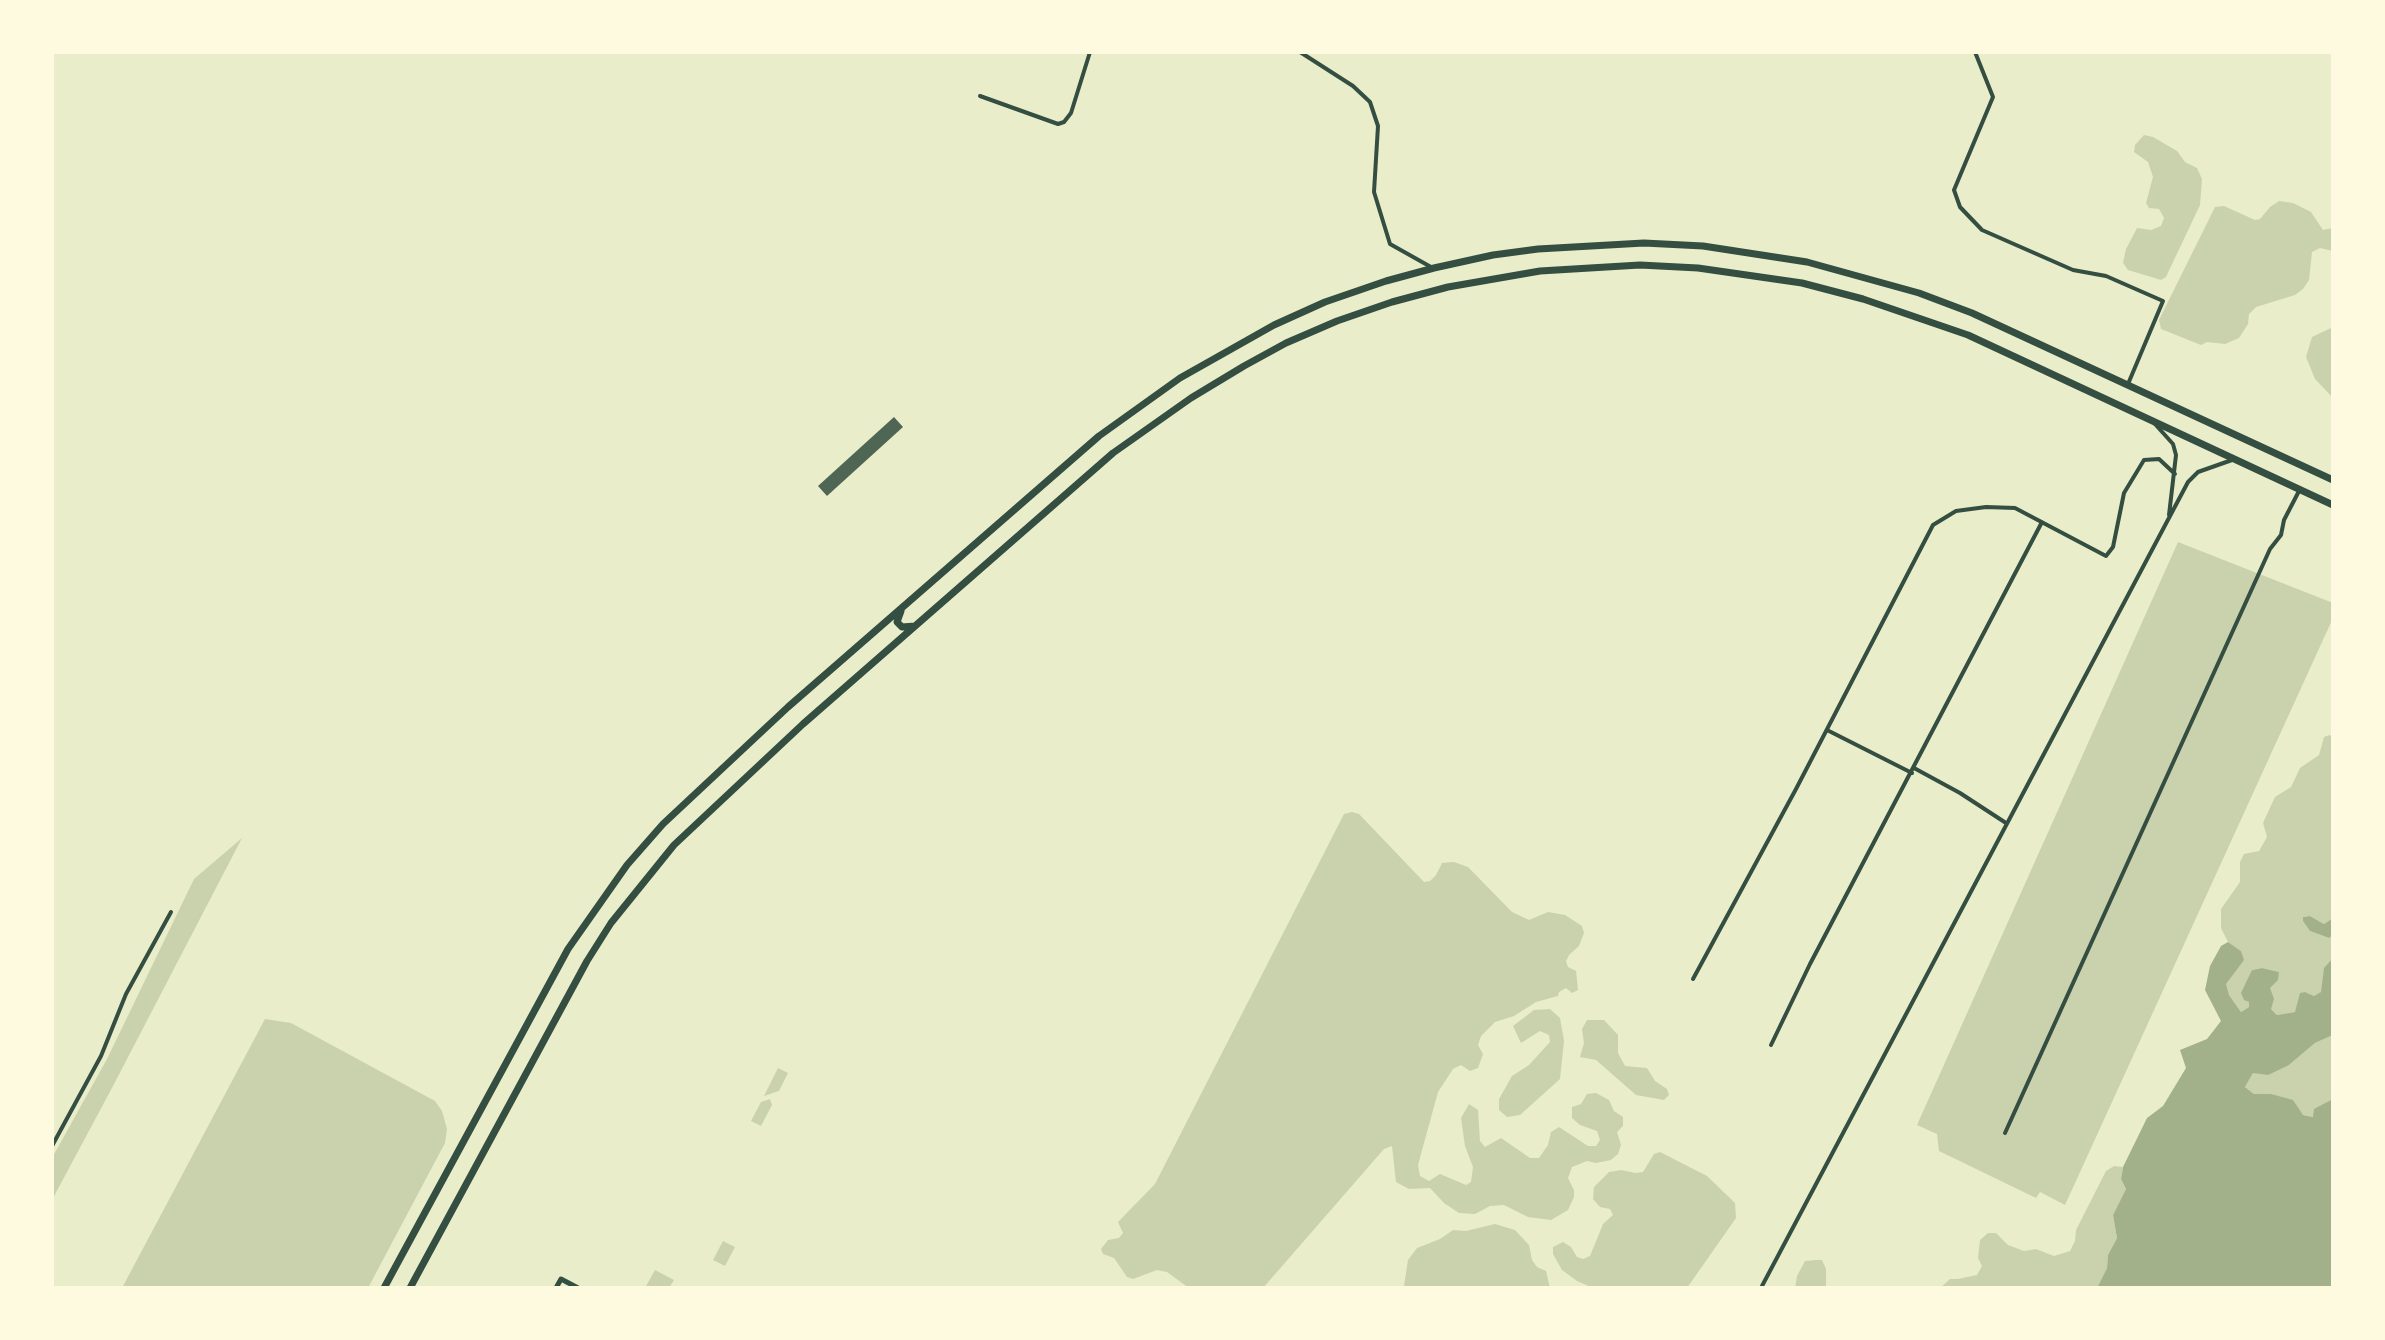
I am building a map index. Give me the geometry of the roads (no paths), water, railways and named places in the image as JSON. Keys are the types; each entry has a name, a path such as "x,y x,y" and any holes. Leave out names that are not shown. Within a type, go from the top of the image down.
{"main road":[{"path":"384,1288 568,949 627,865 663,824 1048,479 1140,405 1180,378 1274,325 1325,302 1386,281 1493,255 1644,243 1758,253 1807,262 1919,293 1985,319 2333,480"},
{"path":"410,1288 449,1220 554,1018 611,923 674,845 721,798 1113,453 1149,425 1204,390 1286,343 1337,321 1392,302 1493,277 1540,271 1640,265 1698,268 1802,283 1875,303 1968,335 2333,505"},
{"path":"902,609 897,622 902,627 915,626"}],"street":[{"path":"980,96 1058,124 1064,122 1071,113 1090,52"},
{"path":"1300,52 1353,86 1370,102 1378,126 1374,192 1390,244 1434,268"},
{"path":"1975,52 1993,97 1954,190 1960,207 1982,230 2073,270 2106,276 2163,301 2128,384"},
{"path":"2154,423 2173,444 2176,455 2169,518"},
{"path":"1693,979 1933,525 1956,511 1986,507 2015,508 2106,556 2113,547 2124,493 2144,460 2159,459 2175,474"},
{"path":"1762,1286 2188,482 2198,472 2234,459"},
{"path":"2005,1133 2270,549 2281,535 2284,520 2301,489"},
{"path":"1771,1045 1810,964 2042,522"},
{"path":"1827,730 1960,793 2006,823"},
{"path":"52,1146 101,1056 126,994 171,912"},
{"path":"556,1288 561,1279 578,1288"}]}
